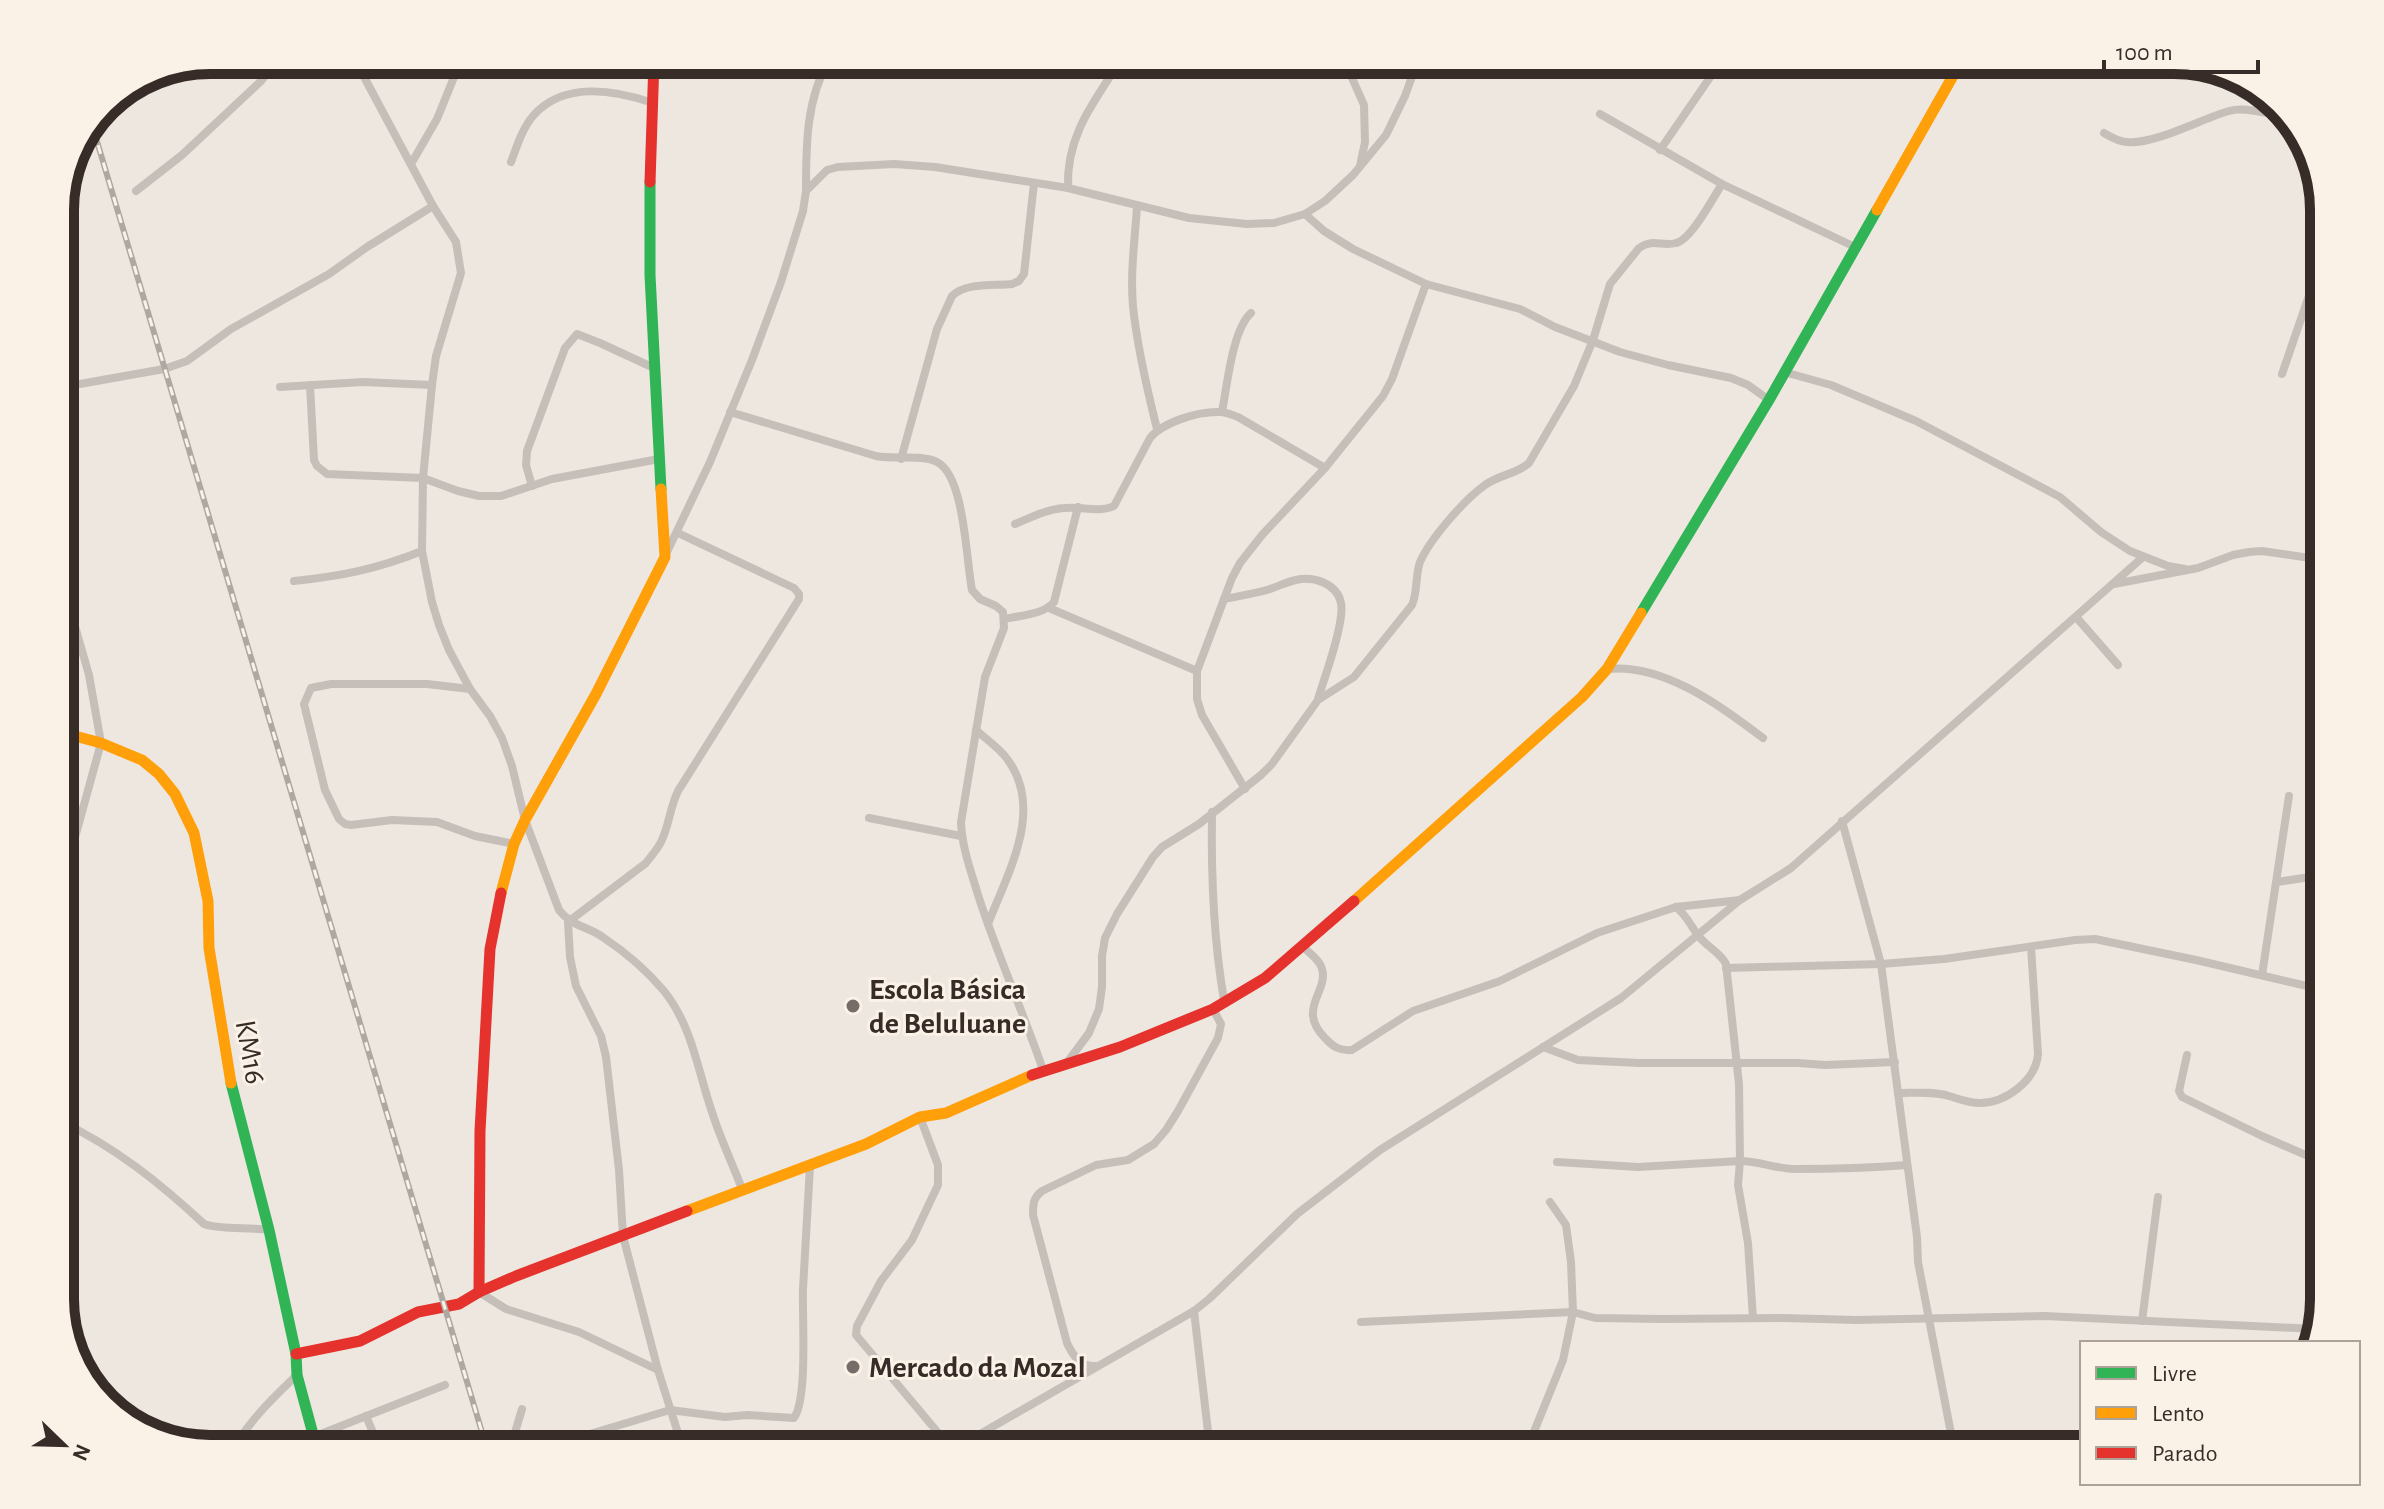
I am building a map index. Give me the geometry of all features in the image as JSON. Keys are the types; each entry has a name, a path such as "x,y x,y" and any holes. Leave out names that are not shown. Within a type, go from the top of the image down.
{"street":[{"path":"136,191 182,155 267,74"},
{"path":"363,74 433,206 456,242 460,258 461,273 436,356 432,385 423,478 422,551 439,625 470,689 502,738 525,820 552,896 568,922 576,986 601,1036 606,1057 623,1236 678,1435"},
{"path":"411,164 437,119 455,74"},
{"path":"654,74 650,275 665,557"},
{"path":"479,1292 480,1131 490,949 514,844 596,694 678,533 730,412 781,282 803,211 809,114 822,74"},
{"path":"1068,188 1067,171 1075,137 1082,120 1112,74"},
{"path":"1350,74 1364,105 1365,142 1360,167"},
{"path":"806,191 827,170 894,164 979,173 1068,188 1189,218 1247,224 1274,223 1305,214 1325,201 1360,167 1386,135 1413,74"},
{"path":"1660,150 1712,74"},
{"path":"296,1354 349,1345 418,1312 459,1304 479,1292 866,1144 920,1117 946,1113 1043,1070 1120,1047 1213,1009 1250,988 1395,866 1582,697 1607,669 1769,400 1954,74"},
{"path":"511,162 520,137 533,116 550,101 573,93 613,92 653,103"},
{"path":"2104,133 2120,141 2134,142 2176,131 2229,111 2270,114"},
{"path":"1600,114 1722,184 1855,247"},
{"path":"1365,142 1373,151"},
{"path":"901,459 937,329 952,296 964,289 1012,284 1024,274 1034,183"},
{"path":"1318,700 1354,677 1412,605 1421,560 1473,495 1486,483 1522,469 1529,463 1574,386 1593,340 1610,284 1644,244 1672,244 1686,239 1722,184"},
{"path":"74,385 164,369 187,361 231,329 329,274 433,206"},
{"path":"1137,206 1133,306 1157,429"},
{"path":"1305,214 1324,231 1353,249 1426,284 1520,309 1555,327 1620,352 1731,378 1748,385 1769,400"},
{"path":"1245,789 1202,715 1197,699 1197,671 1232,578 1248,553 1325,468 1383,396 1426,284"},
{"path":"2282,374 2310,293"},
{"path":"1222,412 1235,345 1251,313"},
{"path":"532,486 526,465 527,451 565,348 577,334 654,368"},
{"path":"1784,372 1859,396 1971,448 2060,497 2112,540 2143,557 2185,569"},
{"path":"280,387 363,382 432,385"},
{"path":"310,385 314,460 327,474 423,478 479,496 501,496 552,479 659,459"},
{"path":"730,412 876,456 936,461 945,467 955,486 972,590 980,599 1003,612 1005,619 985,677 961,836 988,924 1043,1070"},
{"path":"1015,524 1055,509 1078,507 1105,510 1114,506 1157,429 1167,422 1222,412 1238,417 1325,468"},
{"path":"1005,619 1049,608 1054,602 1078,507"},
{"path":"568,922 646,863 654,852 664,834 678,791 799,599 794,588 678,533"},
{"path":"294,581 361,572 422,551"},
{"path":"2113,584 2262,551 2310,558"},
{"path":"978,1435 1194,1311 1297,1214 1380,1150 1621,998 1740,900 1791,868 2143,557"},
{"path":"1065,1065 1089,1033 1099,1009 1105,938 1153,857 1162,847 1245,789 1272,764 1318,700 1339,625 1341,604 1335,590 1323,582 1294,580 1269,590 1224,599"},
{"path":"1049,608 1197,671"},
{"path":"2077,618 2118,665"},
{"path":"74,623 89,675 101,743 74,841"},
{"path":"1607,669 1637,669 1681,686 1763,738"},
{"path":"470,689 401,684 331,684 311,688 304,704 325,790 332,808 345,824 392,820 437,822 475,836 514,844"},
{"path":"976,730 1004,756 1016,777 1024,819 1019,848 988,924"},
{"name":"KM16","path":"74,736 142,760 159,774 175,794 194,833 208,901 209,948 230,1079 269,1230 296,1354 297,1375 313,1435"},
{"path":"2262,975 2289,796"},
{"path":"1212,812 1212,904 1224,1000"},
{"path":"869,818 961,836"},
{"path":"1842,821 1881,964 1918,1262 1951,1435"},
{"path":"2277,882 2310,877"},
{"path":"1302,946 1323,970 1323,980 1313,1009 1317,1030 1342,1051 1352,1050 1413,1011 1500,981 1597,933 1676,907 1740,900"},
{"path":"1676,907 1698,936 1720,955 1726,968 1740,1106 1738,1185 1748,1243 1753,1318"},
{"path":"568,922 603,937 663,989 681,1014 713,1115 742,1189"},
{"path":"1726,968 1881,964 2095,939 2310,987"},
{"path":"1898,1093 1929,1093 1965,1101 1992,1102 2025,1082 2034,1070 2038,1054 2031,947"},
{"path":"1096,1366 1091,1367 1076,1359 1067,1343 1033,1215 1033,1203 1042,1191 1096,1165 1128,1160 1154,1144 1178,1111 1218,1038 1221,1024 1213,1009"},
{"path":"1543,1047 1578,1060 1639,1063 1825,1065 1895,1062"},
{"path":"2187,1055 2179,1091 2182,1097 2310,1157"},
{"path":"920,1117 938,1165 938,1185 912,1240 881,1281 857,1326 856,1335 939,1435"},
{"path":"74,1128 141,1168 204,1224 269,1230"},
{"path":"1557,1162 1638,1167 1753,1161 1799,1169 1820,1167 1844,1170 1907,1165"},
{"path":"586,1435 670,1410 725,1417 794,1418 803,1378 803,1291 810,1166"},
{"path":"2142,1321 2158,1197"},
{"path":"1533,1435 1563,1360 1573,1312 1566,1225 1550,1202"},
{"path":"479,1292 506,1309 579,1332 658,1370"},
{"path":"1194,1311 1208,1435"},
{"path":"1361,1322 1573,1312 1595,1318 1856,1320 2045,1316 2306,1329"},
{"path":"242,1435 297,1375"},
{"path":"330,1435 366,1416 445,1385"},
{"path":"514,1435 522,1409"},
{"path":"366,1416 374,1435"}],"railway":[{"path":"96,137 483,1435"}],"traffic: fast":[{"path":"650,182 650,275 661,489"},
{"path":"1641,613 1769,400 1877,210"},
{"path":"231,1083 269,1230 296,1354 297,1375 313,1435"}],"traffic: slow":[{"path":"1877,210 1954,74"},
{"path":"501,893 514,844 525,820 596,694 665,557 661,489"},
{"path":"1354,901 1582,697 1607,669 1641,613"},
{"path":"74,736 142,760 159,774 175,794 194,833 208,901 209,948 231,1083"},
{"path":"687,1211 866,1144 920,1117 946,1113 1032,1075"}],"traffic: jam":[{"path":"650,182 654,74"},
{"path":"479,1292 480,1131 490,949 501,893"},
{"path":"1032,1075 1120,1047 1213,1009 1265,978 1354,901"},
{"path":"296,1354 360,1341 418,1312 459,1304 516,1276 687,1211"}],"place":[{"name":"Escola Básica de Beluluane","path":"853,1006"},
{"name":"Mercado da Mozal","path":"853,1367"}]}
